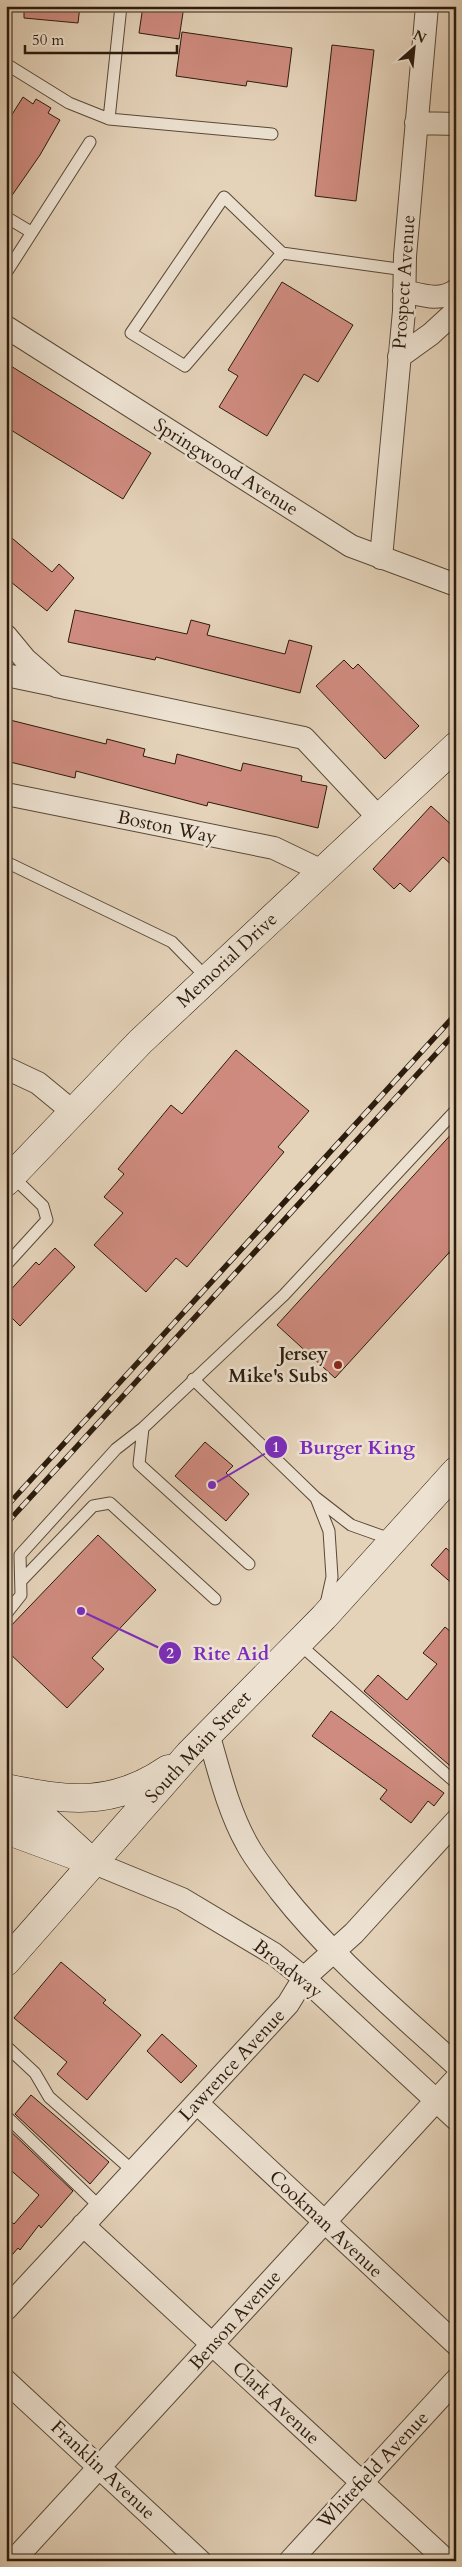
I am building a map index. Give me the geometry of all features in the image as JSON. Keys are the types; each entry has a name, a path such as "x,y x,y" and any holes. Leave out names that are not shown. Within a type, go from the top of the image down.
{"main road":[{"name":"Memorial Drive","path":"9,1179 140,1042 324,872 456,746"},
{"name":"South Main Street","path":"6,1962 92,1862 208,1733 324,1617 456,1471"},
{"path":"6,1788 72,1800 99,1798 126,1790 160,1774 189,1754"},
{"path":"6,1799 45,1819 92,1862"},
{"path":"6,1830 92,1862"}],"street":[{"name":"Prospect Avenue","path":"382,558 427,6"},
{"path":"416,123 456,124"},
{"path":"404,281 436,298 443,297 456,290"},
{"path":"399,357 431,334 456,311"},
{"name":"Springwood Avenue","path":"6,327 351,546 456,585"},
{"path":"6,636 25,659 56,686"},
{"path":"6,675 304,738 379,818"},
{"name":"Boston Way","path":"6,794 274,848 324,872"},
{"path":"6,1068 38,1083 72,1111"},
{"path":"208,1733 232,1814 247,1845 303,1920 334,1952 456,2065"},
{"name":"Lawrence Avenue","path":"6,2309 288,2004 304,1978 334,1952 453,1829"},
{"name":"Broadway","path":"92,1862 182,1899 274,1954 304,1978 456,2119"},
{"name":"Benson Avenue","path":"13,2561 456,2079"},
{"name":"Cookman Avenue","path":"197,2103 323,2223 456,2344"},
{"name":"Clark Avenue","path":"83,2224 447,2561"},
{"name":"Franklin Avenue","path":"6,2380 200,2561"},
{"name":"Whitefield Avenue","path":"290,2561 456,2380"}],"lane":[{"path":"109,119 121,6"},
{"path":"6,64 68,103 109,119 272,134"},
{"path":"6,274 90,142"},
{"path":"282,253 185,366 131,333 224,197 282,253 404,281"},
{"path":"6,217 32,232"},
{"path":"6,862 172,942 208,979"},
{"path":"6,1614 22,1595 20,1555 116,1449 143,1428 192,1379 284,1295 456,1110"},
{"path":"6,1265 47,1220 43,1206 9,1179"},
{"path":"192,1379 315,1497 350,1525 393,1540"},
{"path":"143,1428 139,1464 249,1564"},
{"path":"315,1497 329,1531 332,1577 324,1617"},
{"path":"21,1581 94,1506 110,1503 215,1599"},
{"path":"298,1643 456,1783"},
{"path":"6,2046 35,2073 49,2097 133,2171"},
{"path":"6,2116 100,2207"}],"path":[{"path":"450,1252 456,1257"}],"building":[{"path":"24,6 80,6 78,23 24,18"},
{"path":"143,6 184,6 179,39 139,33"},
{"path":"182,32 292,48 287,87 247,81 246,86 176,76"},
{"path":"332,45 374,50 356,201 315,196"},
{"path":"23,97 33,104 36,99 51,108 48,113 60,120 40,155 6,204 6,124"},
{"path":"282,282 353,325 318,382 304,374 267,436 219,407 238,376 228,370"},
{"path":"6,363 151,453 123,499 6,427"},
{"path":"6,533 52,572 59,564 74,578 47,611 6,578"},
{"path":"75,610 187,634 191,620 210,625 207,635 285,654 289,640 312,646 300,693 156,657 155,660 68,642"},
{"path":"344,660 353,669 358,664 419,726 385,759 316,686"},
{"path":"6,719 106,744 107,739 145,749 143,756 175,764 177,754 241,771 243,763 302,776 301,781 327,786 318,828 208,802 207,806 76,771 75,778 6,761"},
{"path":"431,806 456,829 456,869 443,857 410,892 400,883 394,889 373,869"},
{"path":"236,1050 309,1111 278,1147 284,1152 187,1267 176,1258 146,1292 94,1245 123,1213 104,1197 124,1174 118,1169 171,1105 182,1114"},
{"path":"456,1129 456,1245 335,1378 277,1325"},
{"path":"55,1248 75,1267 20,1326 6,1312 6,1295 36,1262 39,1265"},
{"path":"205,1442 233,1466 226,1473 249,1494 226,1521 175,1476"},
{"path":"98,1535 156,1590 92,1658 104,1669 67,1708 6,1650 6,1631"},
{"path":"446,1548 456,1557 456,1587 431,1565"},
{"path":"445,1627 456,1636 456,1771 364,1691 378,1675 407,1700 437,1664 423,1653"},
{"path":"331,1711 444,1793 434,1806 428,1801 411,1823 380,1799 387,1790 312,1736"},
{"path":"61,1962 106,2000 103,2003 141,2035 87,2100 57,2074 67,2062 14,2018"},
{"path":"162,2034 197,2066 181,2083 147,2051"},
{"path":"31,2095 109,2162 90,2184 15,2114"},
{"path":"6,2127 73,2191 41,2228 39,2225 20,2250 18,2248 6,2262 6,2217 14,2224 39,2195 6,2166"}],"railway":[{"path":"6,1507 456,1014"},
{"path":"6,1524 456,1032"}],"place":[{"name":"Jersey Mike's Subs","path":"338,1365"},
{"name":"Burger King","path":"212,1485"},
{"name":"Rite Aid","path":"81,1611"}]}
